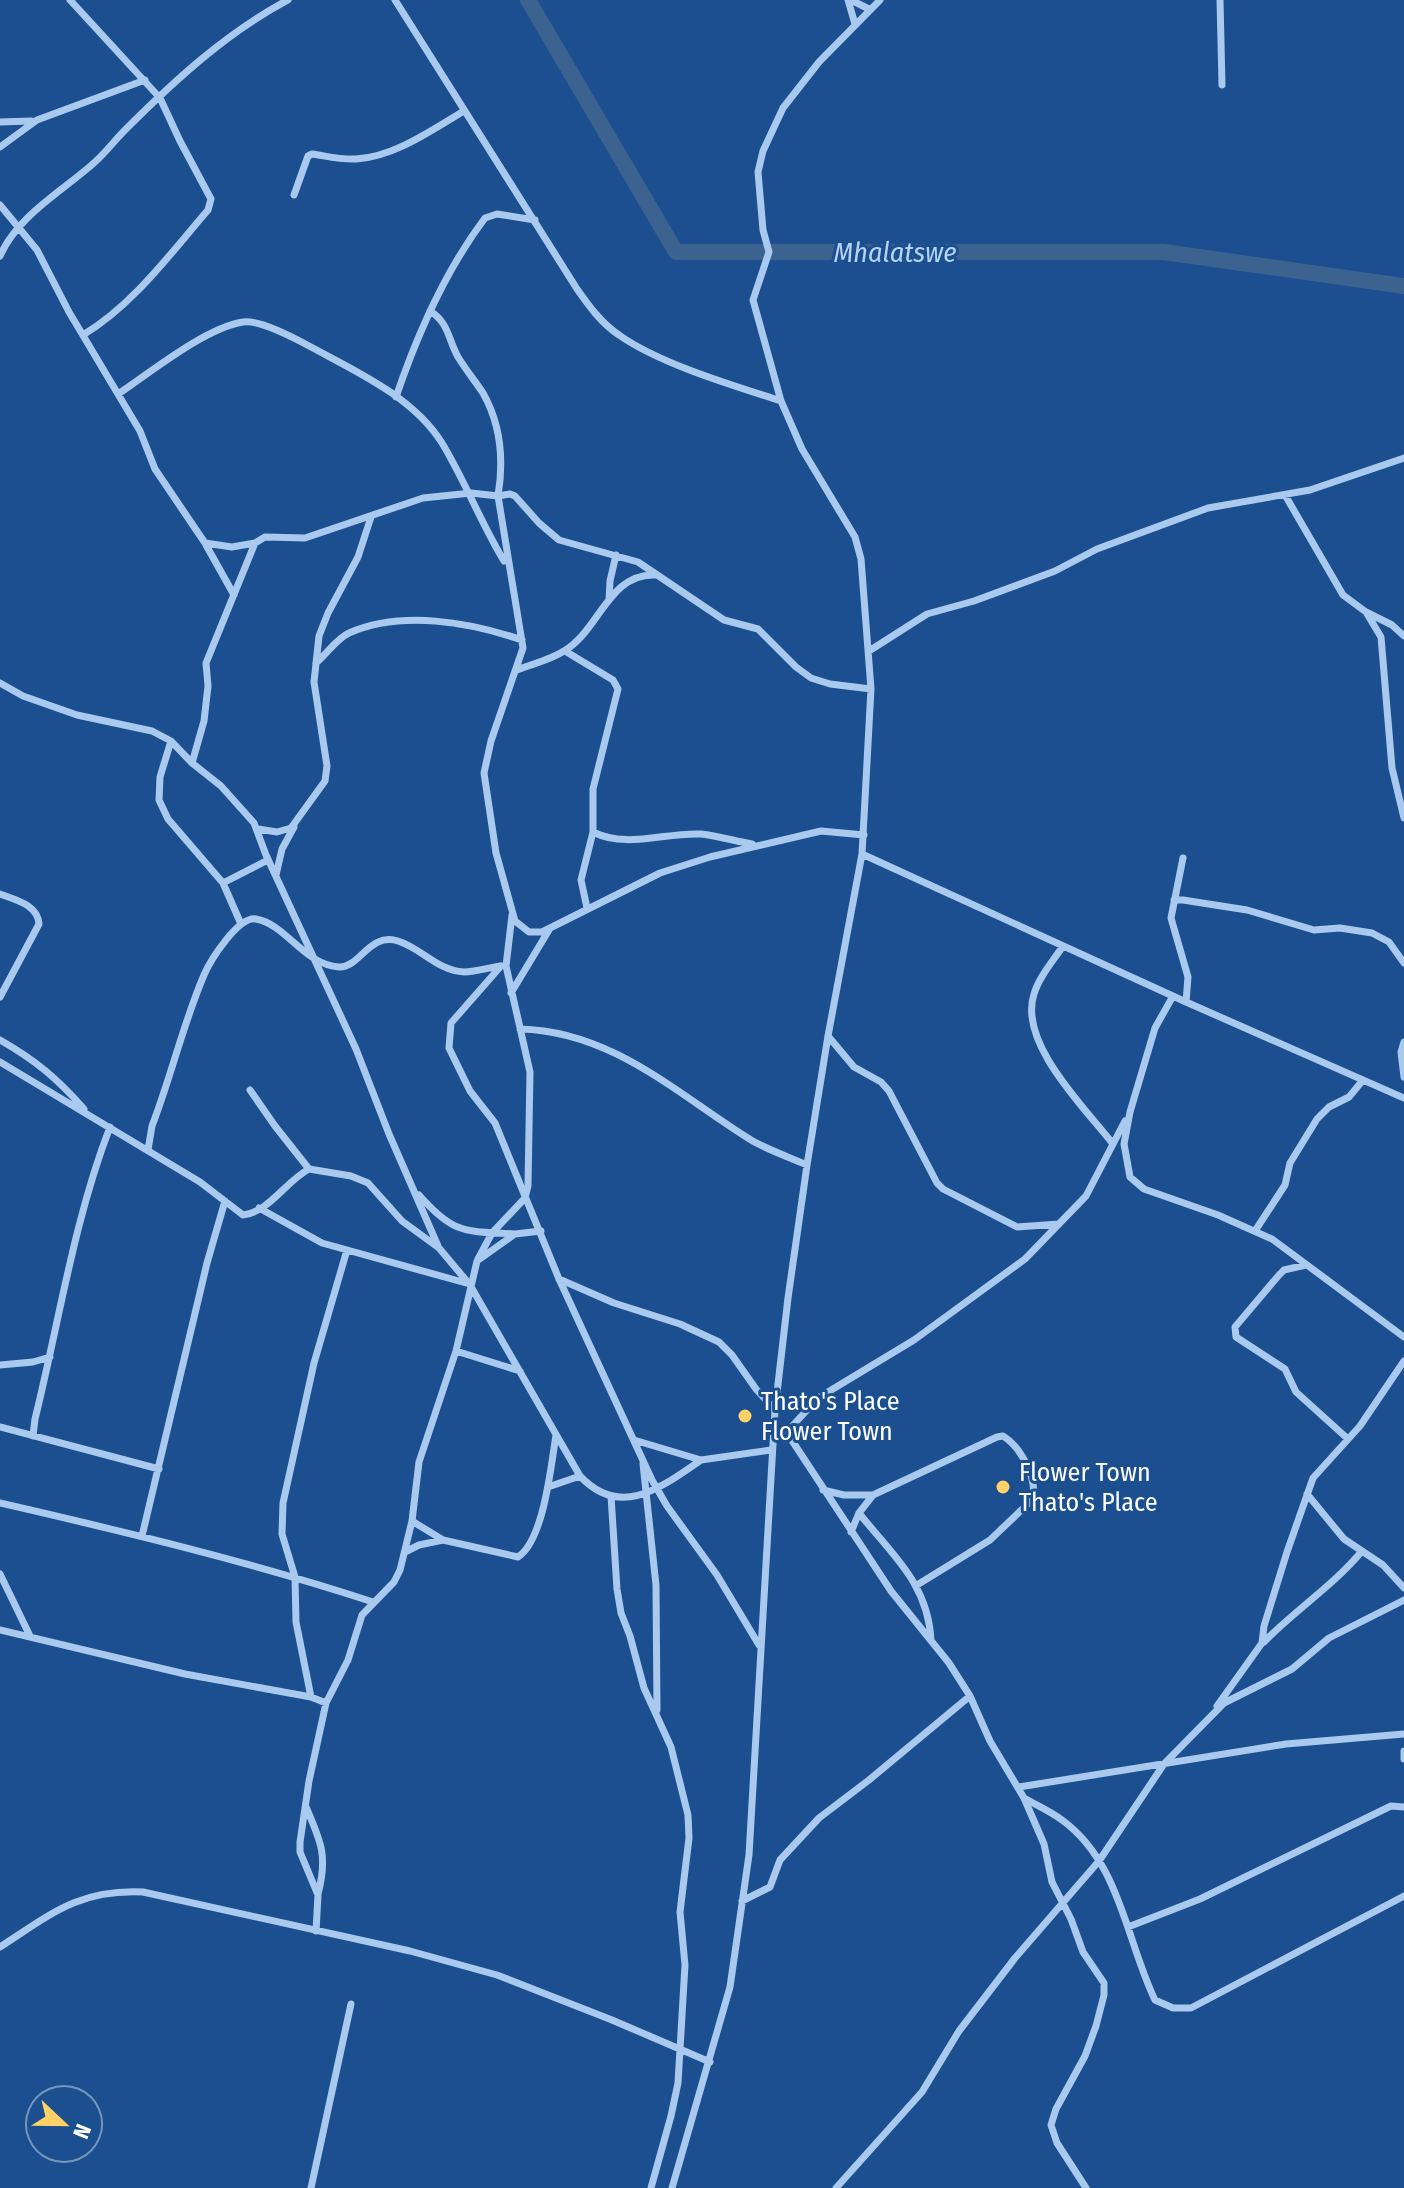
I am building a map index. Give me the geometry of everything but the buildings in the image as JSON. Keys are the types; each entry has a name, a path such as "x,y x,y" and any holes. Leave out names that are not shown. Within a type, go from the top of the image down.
{"street":[{"path":"70,0 160,98 209,191 211,204 126,303 106,321 83,335"},
{"path":"0,256 18,227 99,158 236,30 288,0"},
{"path":"395,0 601,321 620,336 677,364 781,401"},
{"path":"850,0 869,9"},
{"path":"850,0 855,24"},
{"path":"672,2188 730,1987 749,1855 775,1410 807,1165 862,854 871,689 861,559 855,537 802,449 781,401 753,300 769,252 763,230 758,172 763,151 783,108 819,62 880,0"},
{"path":"1220,0 1222,85"},
{"path":"0,147 37,120 145,80"},
{"path":"294,195 304,163 312,154 345,159 378,154 417,139 464,111"},
{"path":"0,122 37,120"},
{"path":"0,205 37,250 140,431 155,469 205,543 234,595"},
{"path":"396,397 430,311 485,218 497,214 535,220"},
{"path":"430,311 446,324 456,353 483,394 495,421 501,448 498,496 522,656 491,741 484,773 496,853 519,926 529,932 549,930 660,873 754,845 821,831 864,835"},
{"path":"118,394 195,342 244,321 261,324 300,341 375,382 423,420 441,441 471,493 489,536 508,566"},
{"path":"869,651 927,614 974,601 1055,571 1097,549 1208,508 1310,490 1404,458"},
{"path":"205,543 232,547 255,543 265,537 305,538 423,498 471,493 510,494 559,540 638,562 724,620 758,629 811,678 830,684 871,689"},
{"path":"1285,495 1338,588 1349,600 1392,625 1404,636"},
{"path":"276,876 282,849 327,774 314,682 319,636 358,557 371,517"},
{"path":"192,763 204,721 208,686 206,663 255,543"},
{"path":"609,602 616,555"},
{"path":"515,671 565,651 624,583 640,577 661,575"},
{"path":"1366,612 1381,637 1392,768 1404,818"},
{"path":"316,663 340,638 381,624 430,621 464,623 522,640"},
{"path":"565,651 590,669 613,680 618,687 593,789 593,832 581,880 587,908"},
{"path":"0,683 23,696 77,715 152,731 171,741 221,786 258,829 268,860 356,1049 439,1248"},
{"path":"171,741 160,777 159,800 176,830 223,883 241,924"},
{"path":"258,829 281,832 295,825"},
{"path":"593,832 606,839 701,834 754,845"},
{"path":"862,854 1404,1098"},
{"path":"1183,858 1171,918 1188,977 1186,1002"},
{"path":"223,883 268,860"},
{"path":"0,894 34,909 39,916 39,924 0,997"},
{"path":"1174,900 1247,910 1314,930 1340,928 1372,933 1389,942 1404,963"},
{"path":"318,1895 300,1852 305,1805 326,1703 348,1660 362,1615 394,1582 405,1552 419,1462 456,1351 469,1284 477,1261 492,1233 525,1198 529,1171 530,1072 504,966 512,911"},
{"path":"148,1150 152,1126 204,975 219,949 249,919 270,925 315,960 340,967 347,965 374,943 386,939 398,941 439,964 462,972 504,966"},
{"path":"511,993 549,930"},
{"path":"1063,946 1033,996 1033,1027 1050,1065 1113,1144"},
{"path":"504,966 451,1023 449,1048 470,1091 495,1123 559,1279 658,1490 717,1575 760,1646"},
{"path":"1173,996 1155,1028 1130,1112 1124,1144 1130,1177 1136,1185 1272,1239 1404,1337"},
{"path":"520,1029 550,1030 596,1044 644,1069 754,1142 807,1165"},
{"path":"828,1036 854,1067 881,1082 889,1091 943,1189 1017,1227 1061,1223"},
{"path":"0,1040 33,1058 86,1112"},
{"path":"1404,1042 1401,1052 1404,1077"},
{"path":"0,1062 39,1088 148,1150 216,1193 243,1215 275,1199 282,1188 309,1169 324,1169 368,1183 402,1221 439,1248 469,1284 580,1476 590,1487 624,1498 658,1490 701,1460"},
{"path":"1255,1231 1285,1185 1290,1163 1317,1119 1329,1107 1349,1097 1363,1080"},
{"path":"250,1090 309,1169"},
{"path":"785,1434 818,1398 914,1340 1025,1259 1086,1196 1130,1112"},
{"path":"33,1436 79,1232 110,1127"},
{"path":"414,1190 448,1224 462,1230 515,1234 541,1231"},
{"path":"142,1536 207,1263 225,1201"},
{"path":"259,1208 322,1243 469,1284"},
{"path":"477,1261 515,1234"},
{"path":"311,1697 296,1622 295,1577 282,1534 283,1503 314,1363 347,1250"},
{"path":"1306,1265 1284,1270 1279,1275 1235,1327 1236,1337 1285,1369 1296,1392 1348,1439"},
{"path":"559,1279 614,1303 680,1324 719,1342 775,1410"},
{"path":"456,1351 522,1372"},
{"path":"0,1365 50,1357"},
{"path":"1262,1643 1264,1626 1313,1478 1360,1426 1404,1361"},
{"path":"0,1427 159,1469"},
{"path":"773,1434 785,1434 796,1445 891,1591 931,1640 970,1696 990,1741 1019,1787 1044,1844 1052,1882 1086,1958 1104,1983 1096,2026 1085,2056 1056,2109 1051,2125 1057,2143 1086,2188"},
{"path":"412,1521 443,1540 518,1557 527,1551 533,1539 548,1487 556,1435"},
{"path":"823,1490 844,1495 873,1495 997,1437 1009,1439 1032,1482 1033,1499 990,1540 917,1585"},
{"path":"634,1440 701,1460 771,1450"},
{"path":"642,1459 656,1585 656,1713"},
{"path":"548,1487 580,1476"},
{"path":"1307,1494 1344,1539 1383,1565 1404,1588"},
{"path":"851,1532 859,1513 873,1495"},
{"path":"611,1496 621,1613 644,1688 681,1781 688,1815 689,1838 680,1912 685,1965 678,2083 651,2188"},
{"path":"0,1503 142,1536 295,1577 373,1602"},
{"path":"859,1513 917,1585 927,1608 931,1640"},
{"path":"405,1552 419,1545 443,1540"},
{"path":"1207,1722 1229,1686 1262,1643 1302,1605 1326,1588 1362,1551"},
{"path":"0,1574 30,1636"},
{"path":"836,2188 922,2092 959,2031 1015,1958 1099,1861 1164,1764 1224,1703 1292,1669 1329,1638 1404,1600"},
{"path":"0,1630 185,1674 311,1697 326,1703"},
{"path":"742,1901 770,1887 780,1860 819,1818 970,1696"},
{"path":"1019,1787 1286,1744 1404,1734"},
{"path":"1404,1751 1404,1759"},
{"path":"1024,1798 1063,1820 1099,1861 1111,1882 1128,1927 1140,1970 1155,2000 1161,2005 1191,2008 1404,1896"},
{"path":"305,1805 324,1853 316,1931"},
{"path":"1128,1927 1200,1899 1391,1806 1404,1807"},
{"path":"0,1947 82,1898 114,1891 143,1892 410,1951 497,1975 710,2062"},
{"path":"311,2188 351,2004"}],"waterway":[{"name":"Mhalatswe","path":"528,0 676,252 1164,252 1404,286"}],"place":[{"name":"Thato's Place Flower Town","path":"745,1416"},
{"name":"Flower Town Thato's Place","path":"1003,1487"}]}
